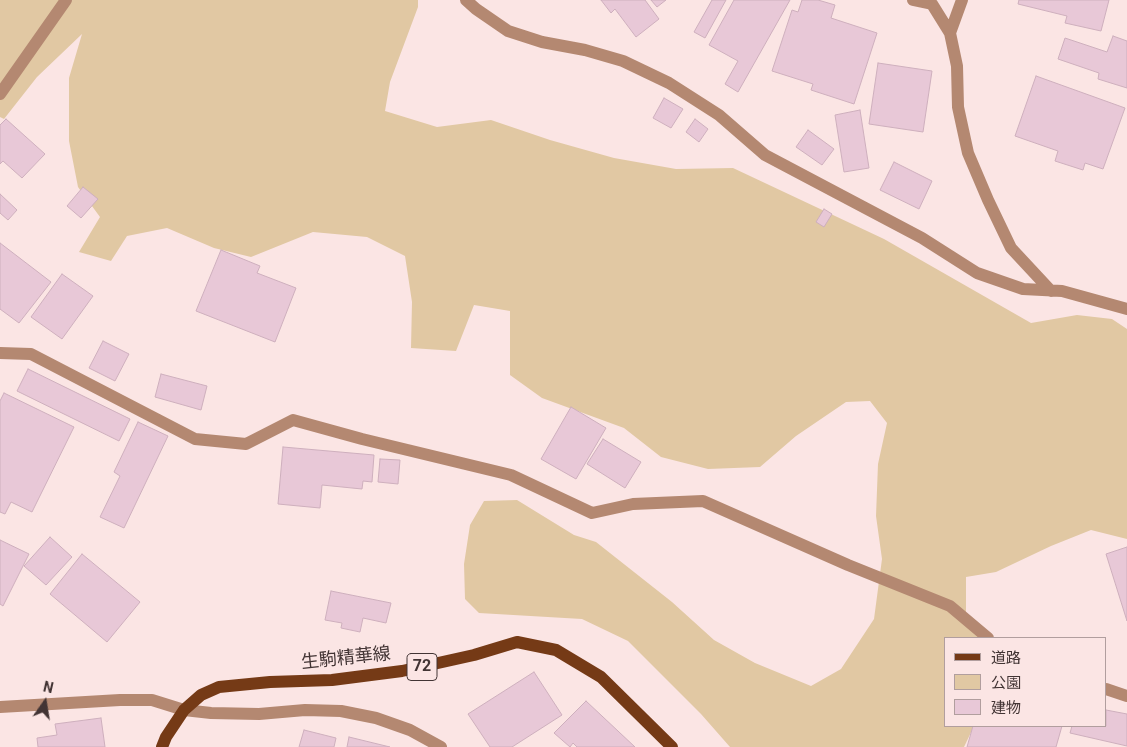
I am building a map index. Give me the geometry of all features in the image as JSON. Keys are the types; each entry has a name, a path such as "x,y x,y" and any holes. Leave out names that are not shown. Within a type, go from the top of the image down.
{"main road":[{"name":"生駒精華線","path":"162,747 166,737 184,710 201,695 219,687 270,682 332,680 402,671 474,655 517,642 556,650 601,677 672,747"}],"street":[{"path":"0,94 66,0"},
{"path":"466,0 476,10 508,31 542,42 585,50 623,61 668,83 719,115 765,155 922,238 977,273 1023,289 1062,291 1127,309"},
{"path":"913,0 932,4 950,33 957,66 958,107 968,153 1011,248 1051,291"},
{"path":"950,33 962,0"},
{"path":"0,353 31,354 195,439 246,444 293,420 362,439 510,474 592,513 633,504 703,501 848,565 950,606 987,637"},
{"path":"1107,689 1127,696"},
{"path":"0,707 111,700 152,700 184,710 211,713 259,714 305,710 341,711 376,718 410,730 441,747"}],"green space":[{"path":"0,0 418,0 418,7 390,82 385,111 437,127 491,120 550,140 614,158 676,169 733,168 884,239 1031,323 1077,315 1112,319 1127,329 1127,539 1091,530 1051,546 996,572 966,577 966,621 983,637 944,637 944,727 974,727 964,747 730,747 701,714 628,641 582,619 479,613 465,599 464,564 470,525 484,501 517,500 574,535 596,542 672,602 714,640 755,663 811,686 841,669 874,619 882,559 876,516 878,464 887,423 870,401 846,402 796,436 760,467 708,469 661,457 624,428 542,398 510,375 510,311 474,305 456,351 411,348 412,302 405,256 367,237 313,232 251,257 214,248 167,228 127,236 111,261 79,252 100,217 78,187 69,141 69,78 82,34 37,77 4,119 0,117"}],"building":[{"path":"601,0 645,0 659,19 636,37 615,9 611,13"},
{"path":"651,0 666,0 657,7"},
{"path":"712,0 726,0 705,38 694,32"},
{"path":"734,0 790,0 738,92 725,84 738,61 709,45"},
{"path":"802,0 818,0 835,5 831,18 877,33 854,104 811,90 813,84 772,71 792,10 798,12"},
{"path":"1019,0 1109,0 1101,31 1065,23 1067,16 1018,4"},
{"path":"1113,36 1127,41 1127,88 1098,79 1099,73 1058,59 1065,38 1107,52"},
{"path":"878,63 932,71 923,132 869,124"},
{"path":"1036,76 1125,108 1103,169 1085,163 1083,170 1055,161 1058,151 1015,136"},
{"path":"664,98 683,109 671,128 653,118"},
{"path":"860,110 869,168 844,172 835,115"},
{"path":"6,119 45,154 22,178 3,161 0,164 0,125"},
{"path":"695,119 708,129 699,142 686,132"},
{"path":"808,130 834,149 822,165 796,147"},
{"path":"894,162 932,181 919,209 880,190"},
{"path":"83,187 98,199 81,218 67,206"},
{"path":"0,194 17,210 8,220 0,213"},
{"path":"824,209 832,214 824,227 816,222"},
{"path":"0,243 51,282 19,323 0,309"},
{"path":"221,250 260,266 257,273 296,288 275,342 196,311"},
{"path":"62,274 93,296 62,339 31,317"},
{"path":"103,341 129,354 115,381 89,368"},
{"path":"28,369 130,419 119,441 17,391"},
{"path":"161,374 207,386 201,410 155,397"},
{"path":"4,393 74,427 32,512 11,502 5,514 0,512 0,401"},
{"path":"571,407 606,428 576,479 541,459"},
{"path":"138,422 168,436 124,528 100,517 120,476 114,472"},
{"path":"603,439 641,462 625,488 587,464"},
{"path":"283,447 374,455 372,482 363,481 362,489 322,485 320,508 278,504"},
{"path":"380,459 400,460 398,484 378,482"},
{"path":"50,537 72,557 46,585 24,566"},
{"path":"0,540 29,554 3,606 0,604"},
{"path":"1127,547 1127,621 1106,554"},
{"path":"82,554 140,602 107,642 50,594"},
{"path":"331,591 391,603 386,623 363,618 360,632 341,628 342,623 325,620"},
{"path":"534,672 562,715 512,747 490,747 468,714"},
{"path":"586,701 635,747 577,747 573,743 570,747 554,733"},
{"path":"1107,710 1127,714 1127,746 1070,733 1072,727 1107,727"},
{"path":"101,718 105,747 38,747 37,738 57,735 55,724"},
{"path":"973,727 1062,727 1056,747 967,747"},
{"path":"304,730 336,738 334,747 299,747"},
{"path":"349,737 390,747 347,747"}]}
